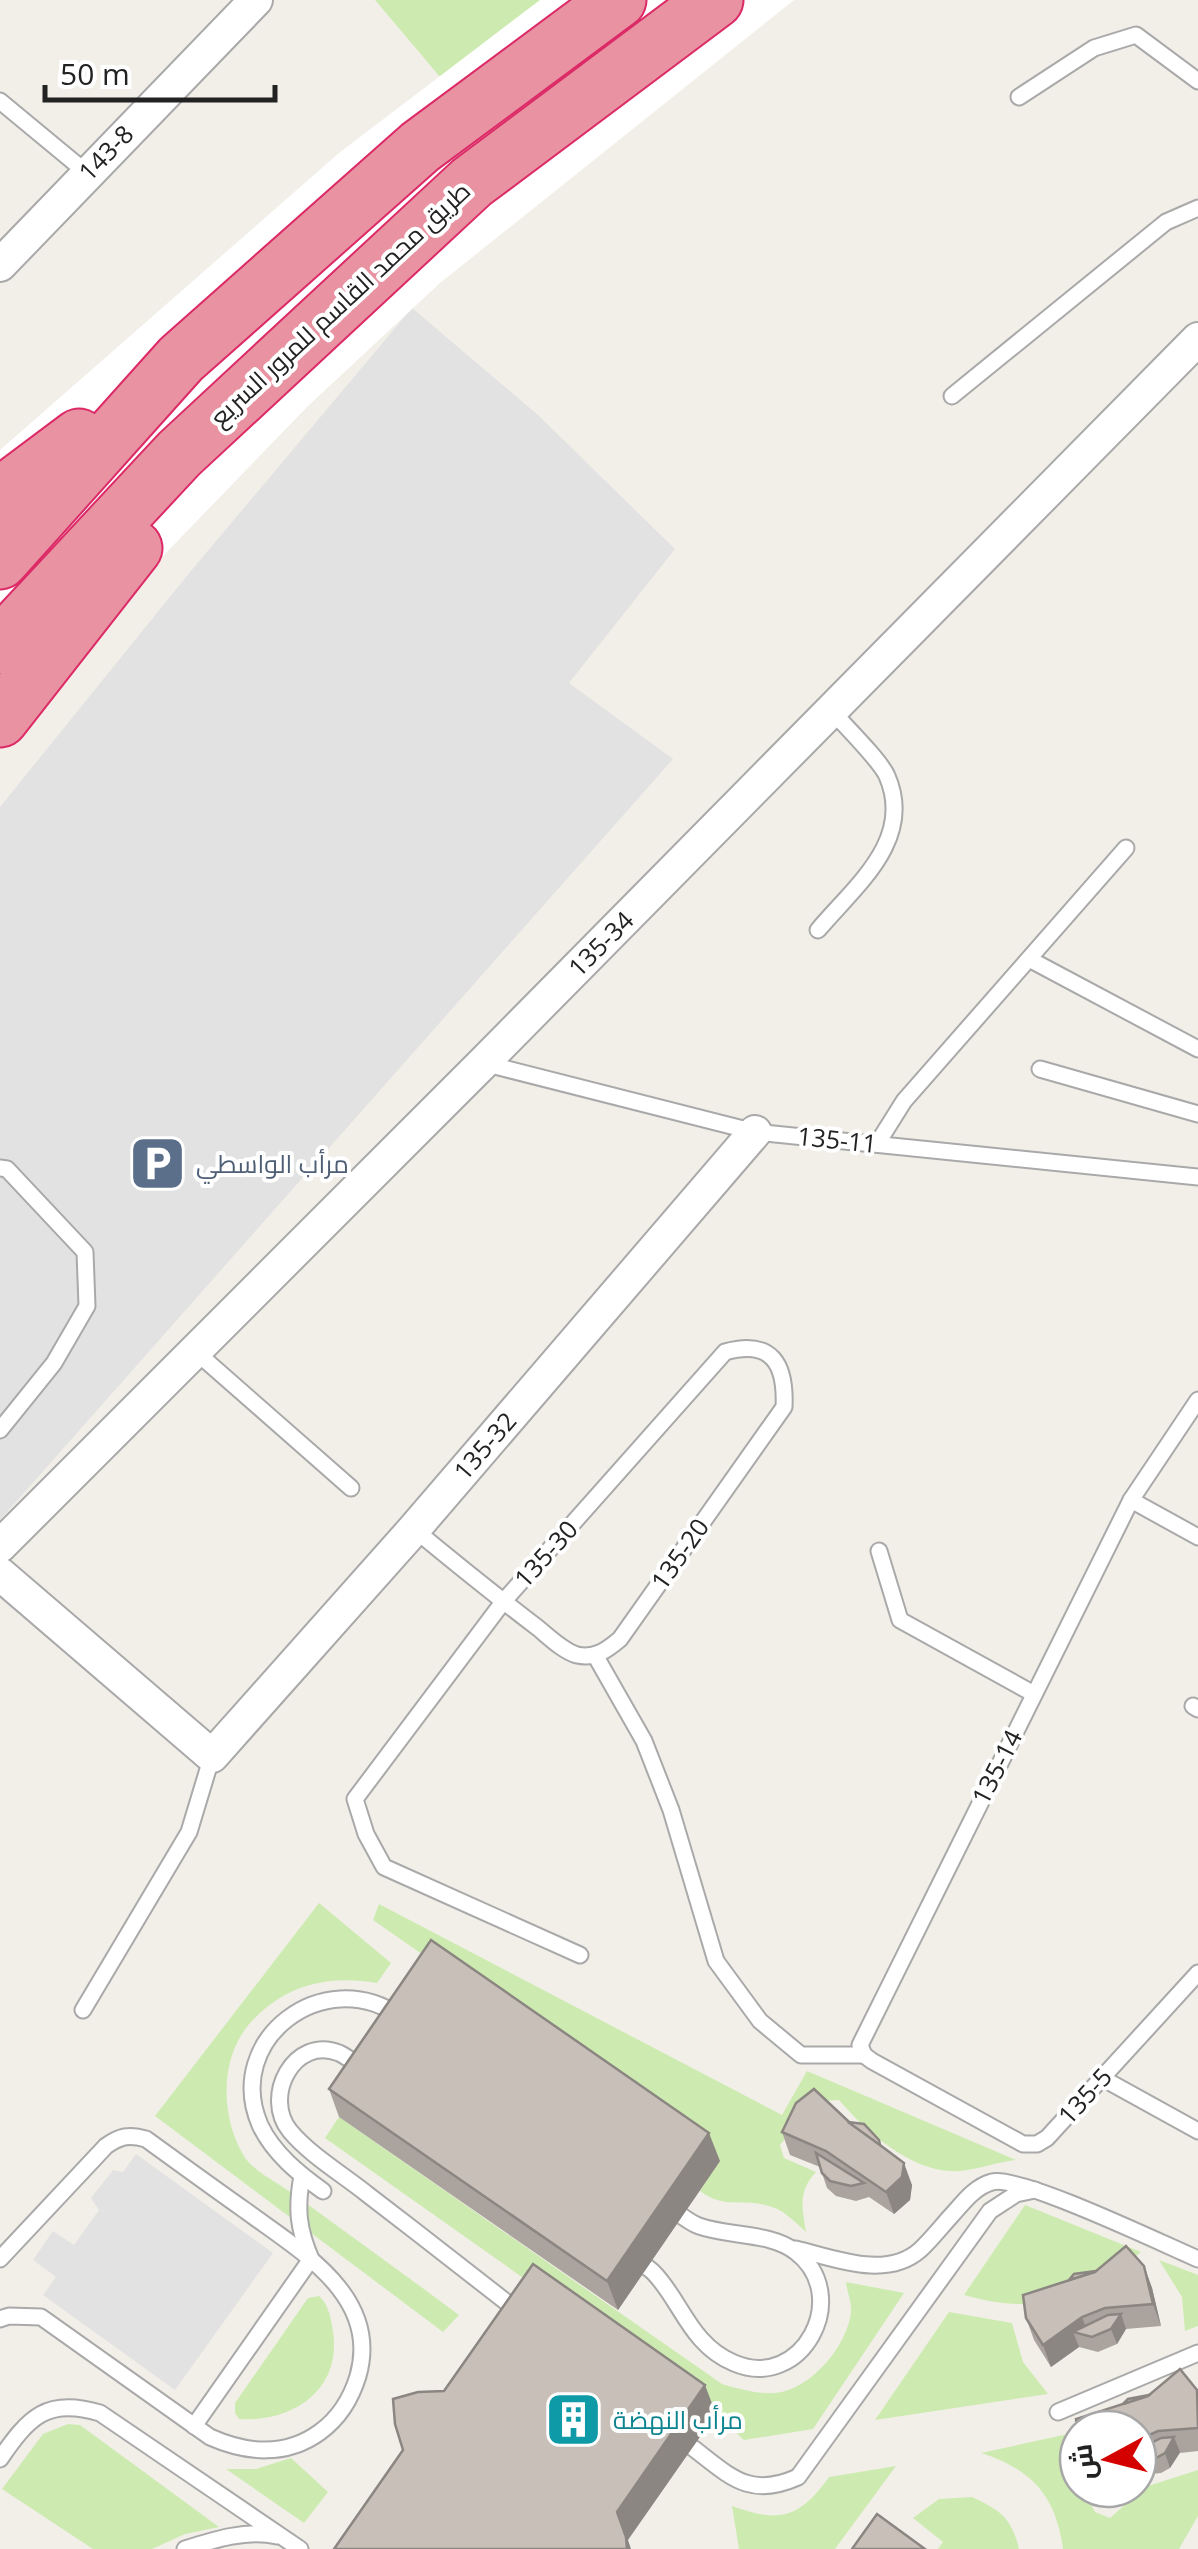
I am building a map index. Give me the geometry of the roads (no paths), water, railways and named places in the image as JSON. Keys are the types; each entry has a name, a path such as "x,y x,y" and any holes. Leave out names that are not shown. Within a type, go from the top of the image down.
{"highway":[{"path":"0,496 181,359 420,147 618,0"},
{"name":"طريق محمد القاسم للمرور السريع","path":"0,646 179,454 472,182 715,0"},
{"path":"0,719 111,575 308,333"},
{"path":"0,562 181,359"}],"street":[{"name":"143-8","path":"0,265 256,0"},
{"name":"135-34","path":"0,1546 1198,339"},
{"name":"135-32","path":"212,1756 414,1529 755,1132"},
{"path":"0,1574 212,1756"}],"lane":[{"path":"1018,97 1094,48 1136,35 1198,81"},
{"path":"0,101 87,173"},
{"path":"952,396 1166,222 1198,208"},
{"path":"818,930 886,850 896,822 887,775 831,710"},
{"path":"877,1144 904,1101 1126,848"},
{"path":"1030,958 1198,1049"},
{"name":"135-11","path":"483,1063 755,1132 1198,1177"},
{"path":"1040,1068 1198,1114"},
{"path":"0,1168 6,1169 86,1252 87,1306 54,1363 0,1430"},
{"name":"135-30","path":"580,1956 384,1867 366,1834 355,1798 503,1602 725,1352 743,1347 764,1352"},
{"path":"195,1351 351,1488"},
{"name":"135-20","path":"595,1655 620,1639 784,1407 785,1378 778,1364 764,1352"},
{"name":"135-14","path":"864,2055 860,2040 1131,1500 1198,1400"},
{"path":"1131,1500 1198,1536"},
{"path":"414,1529 503,1602 576,1654 595,1655 651,1758 672,1810 716,1961 760,2021 801,2055 864,2055"},
{"path":"879,1550 900,1620 1034,1694"},
{"path":"84,2010 189,1832 212,1756"},
{"name":"135-5","path":"864,2055 1023,2144 1036,2144 1047,2138 1198,1972"},
{"path":"324,2190 302,2176 266,2136 254,2108 254,2074 264,2045 275,2029 308,2006 344,1998 380,2006 408,2023"},
{"path":"386,2086 340,2054 330,2052 303,2057 286,2072 278,2104 282,2120 292,2133 526,2317"},
{"path":"1102,2078 1198,2131"},
{"path":"0,2259 106,2146 119,2137 133,2135 146,2139 311,2259 336,2283 358,2321 360,2368 344,2409 316,2436 299,2444 262,2451 228,2445 194,2426 41,2317 9,2316 0,2320"},
{"path":"302,2176 296,2206 300,2234 311,2259"},
{"path":"790,2248 854,2263 888,2264 921,2249 973,2192 993,2181 1034,2190 1198,2259"},
{"path":"692,2448 737,2482 750,2486 781,2485 798,2477 990,2210 1016,2194 1034,2190"},
{"path":"622,2250 653,2272 688,2325 723,2358 736,2364 762,2368 784,2362 804,2349 817,2329 820,2288 806,2262 794,2250 771,2240 696,2225 648,2191"},
{"path":"194,2426 311,2259"},
{"path":"1065,2409 1198,2353"},
{"path":"0,2458 20,2429 40,2412 80,2407 100,2413 298,2549"},
{"path":"185,2549 212,2540 268,2534 298,2549"}],"place":[{"name":"مرأب الواسطي","path":"157,1164"},
{"name":"مرأب النهضة","path":"574,2420"}]}
